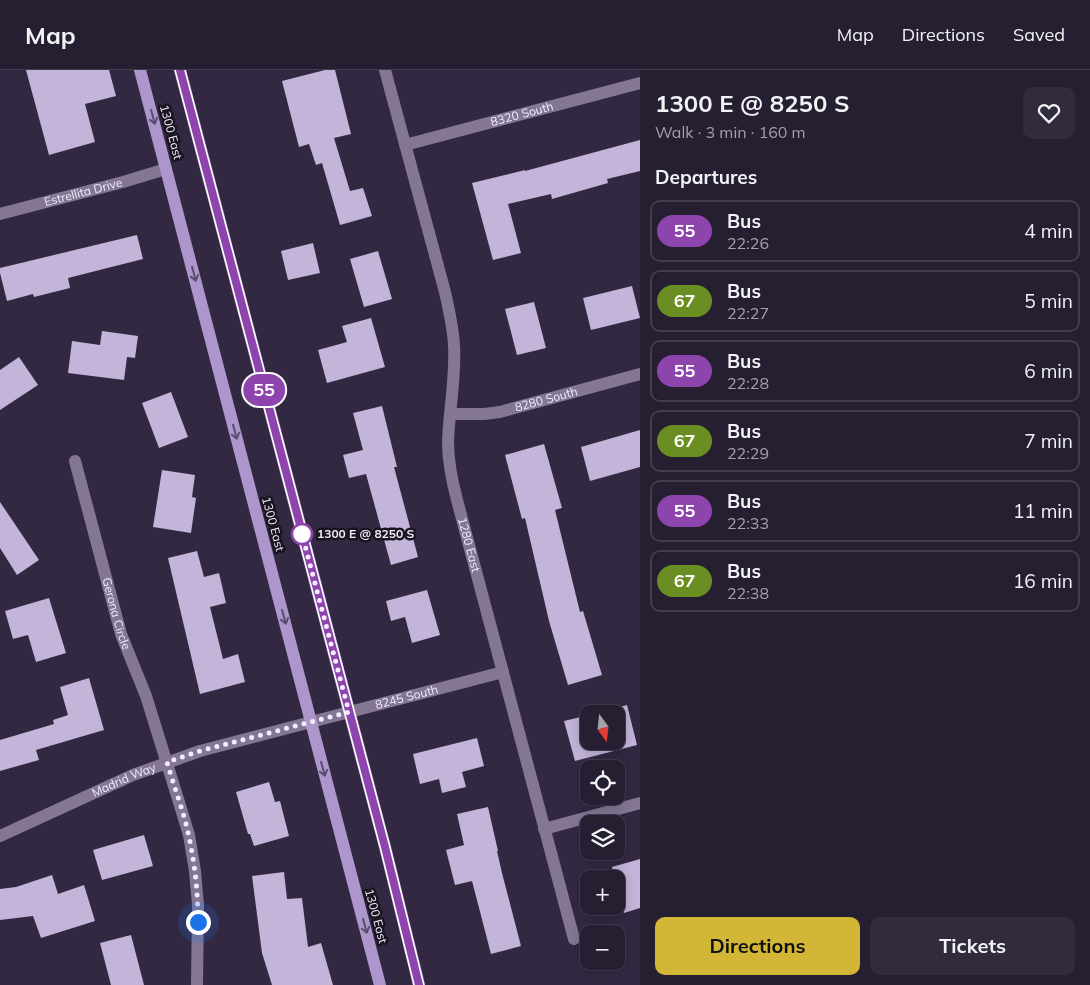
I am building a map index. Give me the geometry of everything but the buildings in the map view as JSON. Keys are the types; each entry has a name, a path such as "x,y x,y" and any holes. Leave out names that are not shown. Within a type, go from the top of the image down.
{"main road":[{"name":"1300 East","path":"140,70 380,985"},
{"name":"1300 East","path":"180,70 385,847 419,985"}],"street":[{"name":"1280 East","path":"385,70 452,319 454,378 448,443 450,471 574,939"},
{"name":"8320 South","path":"405,146 640,83"},
{"name":"Estrellita Drive","path":"1,211 166,169"},
{"name":"8280 South","path":"450,414 500,412 640,374"},
{"name":"Gerona Circle","path":"75,461 121,634 146,696 189,835 198,905 197,985"},
{"name":"8245 South","path":"311,722 503,672"},
{"name":"Madrid Way","path":"0,836 132,775 167,762 200,751 311,722"},
{"path":"544,828 640,803"}],"bus line":[{"name":"55","path":"180,70 385,847 419,985"}],"place":[{"name":"1300 E @ 8250 S","path":"302,534"}],"route":[{"path":"198,922 195,871 189,835 167,762 200,751 349,712 302,534"}]}
